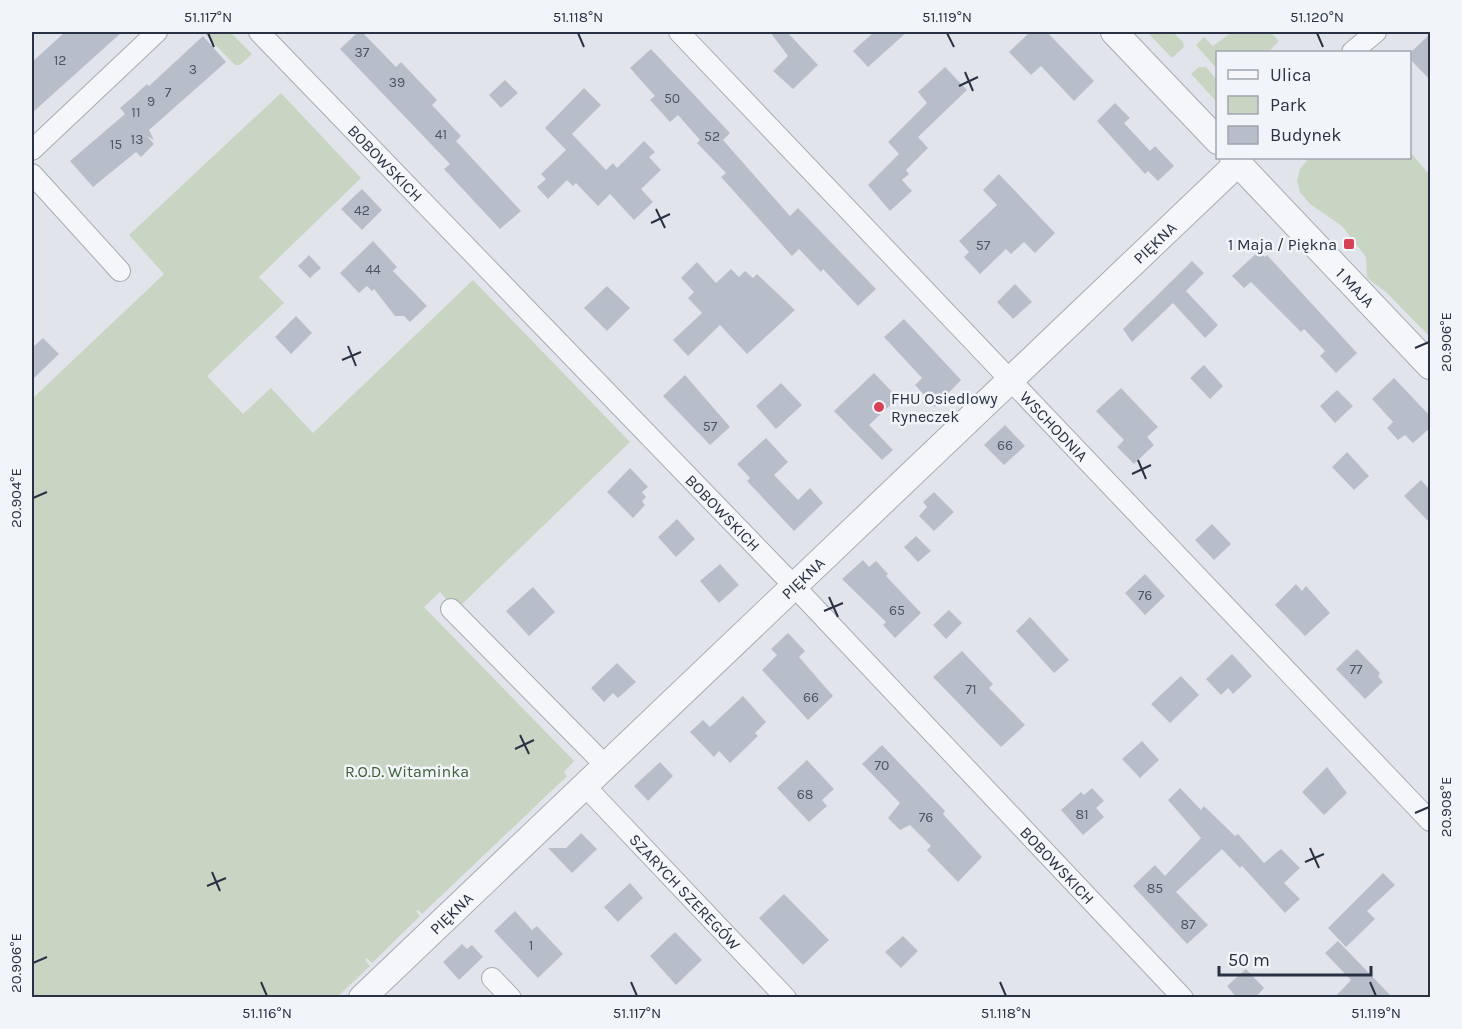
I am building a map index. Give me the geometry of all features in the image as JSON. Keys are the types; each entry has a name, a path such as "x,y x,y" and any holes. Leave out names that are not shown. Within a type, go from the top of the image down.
{"street":[{"path":"32,150 157,32"},
{"name":"BOBOWSKICH","path":"259,32 794,586 1183,998"},
{"name":"WSCHODNIA","path":"679,32 1431,821"},
{"path":"1114,32 1216,139"},
{"path":"1353,51 1376,32"},
{"name":"PIĘKNA","path":"362,998 1011,379 1238,159"},
{"name":"1 MAJA","path":"1238,159 1431,366"},
{"path":"32,174 120,271"},
{"path":"451,609 605,765"},
{"name":"SZARYCH SZEREGÓW","path":"585,785 786,998"},
{"path":"492,978 511,998"}],"green space":[{"path":"203,32 230,32 252,54 240,65 235,65"},
{"path":"1147,32 1173,32 1183,42 1184,47 1172,58"},
{"path":"1232,32 1270,32 1279,41 1269,51 1216,51 1216,68 1196,45 1204,37 1213,46"},
{"path":"1199,67 1206,67 1216,79 1216,101 1191,74"},
{"name":"R.O.D. Witaminka","path":"281,93 361,178 259,277 284,303 207,376 243,414 271,388 313,433 473,280 630,442 456,610 440,592 424,607 574,761 564,772 567,776 422,914 416,911 420,916 372,963 367,958 365,960 370,966 337,997 32,998 32,399 164,274 129,235"},
{"path":"1411,153 1430,175 1430,337 1386,292 1367,278 1366,257 1342,226 1310,204 1300,192 1297,181 1300,169 1308,159 1411,159"}],"building":[{"path":"65,32 122,32 32,113 32,62"},
{"path":"358,32 362,32 396,67 401,62 437,100 432,105 461,136 456,141 521,211 500,229 444,169 450,164 340,49"},
{"path":"770,32 787,32 818,65 793,89 773,71 788,56"},
{"path":"874,32 907,32 868,67 853,51"},
{"path":"1030,32 1047,32 1094,81 1074,101 1041,66 1031,75 1009,52"},
{"path":"1431,33 1431,81 1411,60 1411,52"},
{"path":"203,36 226,62 149,130 154,140 147,136 154,144 141,157 136,152 93,187 70,161 125,114 120,108 147,84 149,86"},
{"path":"651,49 730,133 723,140 790,216 798,208 876,289 858,306 823,269 821,272 799,249 792,256 721,177 726,173 697,143 700,140 678,115 670,122 650,100 655,96 630,68"},
{"path":"945,67 967,90 918,137 928,148 906,170 909,174 902,180 912,191 890,211 868,185 899,154 888,142 927,103 918,92"},
{"path":"505,80 518,93 501,108 489,95"},
{"path":"584,88 601,105 572,134 606,170 613,163 617,168 644,141 655,152 649,157 661,170 641,189 653,202 634,220 610,194 598,206 576,183 573,186 567,180 548,199 537,187 546,179 541,174 566,150 545,128"},
{"path":"1115,103 1130,118 1124,123 1150,151 1155,146 1174,166 1158,181 1148,171 1145,174 1097,121"},
{"path":"999,174 1055,233 1035,253 1024,242 1011,254 1006,249 980,274 964,257 969,252 959,241 997,205 983,190"},
{"path":"362,189 382,210 362,230 341,209"},
{"path":"373,241 397,267 393,271 427,306 410,322 404,316 395,316 374,289 372,291 367,286 359,293 340,273"},
{"path":"1259,251 1265,257 1267,255 1357,353 1336,373 1320,356 1325,351 1304,329 1301,332 1251,282 1244,288 1232,276"},
{"path":"309,255 321,268 310,278 298,266"},
{"path":"1192,261 1204,273 1186,291 1218,325 1205,338 1173,303 1132,342 1123,329"},
{"path":"697,262 716,283 731,269 739,277 745,271 753,278 757,274 795,310 747,354 720,325 688,356 673,340 702,313 688,298 694,292 681,278"},
{"path":"1015,284 1032,302 1013,319 997,302"},
{"path":"607,286 630,308 607,331 584,308"},
{"path":"296,316 312,333 291,354 275,337"},
{"path":"904,319 961,380 935,407 915,385 922,378 884,337"},
{"path":"43,338 59,354 32,380 32,348"},
{"path":"1204,365 1223,386 1210,399 1190,378"},
{"path":"874,373 898,398 869,425 893,450 882,460 834,411"},
{"path":"685,375 730,427 710,445 663,396"},
{"path":"1394,378 1431,417 1431,427 1413,443 1405,435 1398,440 1387,428 1393,422 1372,399"},
{"path":"781,383 802,405 776,429 756,406"},
{"path":"1121,388 1158,427 1147,437 1154,445 1134,464 1117,447 1124,440 1096,411"},
{"path":"1337,390 1353,406 1335,423 1320,406"},
{"path":"1005,425 1025,446 1004,465 984,445"},
{"path":"766,438 788,462 774,475 798,500 810,488 823,503 794,531 747,481 750,478 737,464"},
{"path":"1347,452 1369,476 1354,490 1332,467"},
{"path":"630,468 648,487 642,492 646,497 642,501 645,505 633,518 607,492"},
{"path":"1421,480 1431,491 1431,524 1404,496"},
{"path":"934,492 954,512 934,531 919,516 927,507 923,502"},
{"path":"677,519 695,539 676,557 658,537"},
{"path":"1212,524 1231,544 1214,560 1195,540"},
{"path":"916,536 931,551 918,562 904,547"},
{"path":"863,560 869,567 876,561 888,574 886,576 921,613 895,638 883,625 886,622 842,579"},
{"path":"720,564 739,585 719,603 700,581"},
{"path":"1145,574 1165,596 1145,615 1125,593"},
{"path":"1296,584 1302,591 1306,586 1330,613 1305,636 1275,605"},
{"path":"533,587 555,612 529,636 506,611"},
{"path":"949,610 962,623 946,639 933,625"},
{"path":"1030,617 1069,660 1054,673 1016,631"},
{"path":"788,633 805,651 799,657 833,696 808,720 762,670 777,655 771,649"},
{"path":"1357,649 1380,673 1378,676 1383,682 1365,699 1336,669"},
{"path":"962,651 993,684 989,688 1025,725 1001,747 933,677"},
{"path":"1232,654 1252,676 1233,694 1228,688 1221,695 1206,679"},
{"path":"617,663 636,682 618,698 613,693 604,702 591,688"},
{"path":"1181,676 1199,695 1170,723 1151,704"},
{"path":"743,696 766,722 755,733 758,736 730,763 719,751 714,757 690,732 703,720 710,727"},
{"path":"1142,741 1159,760 1140,778 1122,759"},
{"path":"882,745 945,811 943,814 982,857 958,882 927,850 931,846 910,825 900,830 888,818 900,803 862,764"},
{"path":"807,760 834,789 822,800 827,806 809,822 777,788"},
{"path":"660,762 673,776 648,801 634,786"},
{"path":"1327,767 1347,793 1324,815 1302,792"},
{"path":"1092,788 1104,801 1096,808 1104,817 1083,835 1061,810 1081,792 1084,795"},
{"path":"1180,788 1201,810 1204,806 1235,836 1238,834 1264,863 1281,849 1300,868 1284,883 1300,899 1285,913 1242,866 1240,868 1222,849 1176,892 1208,925 1187,944 1133,886 1155,865 1165,876 1201,838 1168,800"},
{"path":"581,833 597,849 572,873 548,848 566,848"},
{"path":"1383,873 1395,885 1367,911 1375,919 1346,947 1328,928"},
{"path":"630,883 643,898 618,922 604,907"},
{"path":"784,894 829,940 803,965 759,918"},
{"path":"515,911 532,930 537,926 563,954 538,978 494,931"},
{"path":"675,932 702,960 676,985 650,956"},
{"path":"903,936 918,951 901,968 885,952"},
{"path":"1338,941 1393,998 1334,998 1351,980 1325,953"},
{"path":"462,944 467,949 472,945 483,957 459,980 443,962"},
{"path":"1246,969 1264,988 1255,998 1237,998 1227,986"}],"place":[{"name":"1 Maja / Piękna","path":"1349,244"},
{"name":"FHU Osiedlowy Ryneczek","path":"879,407"}]}
